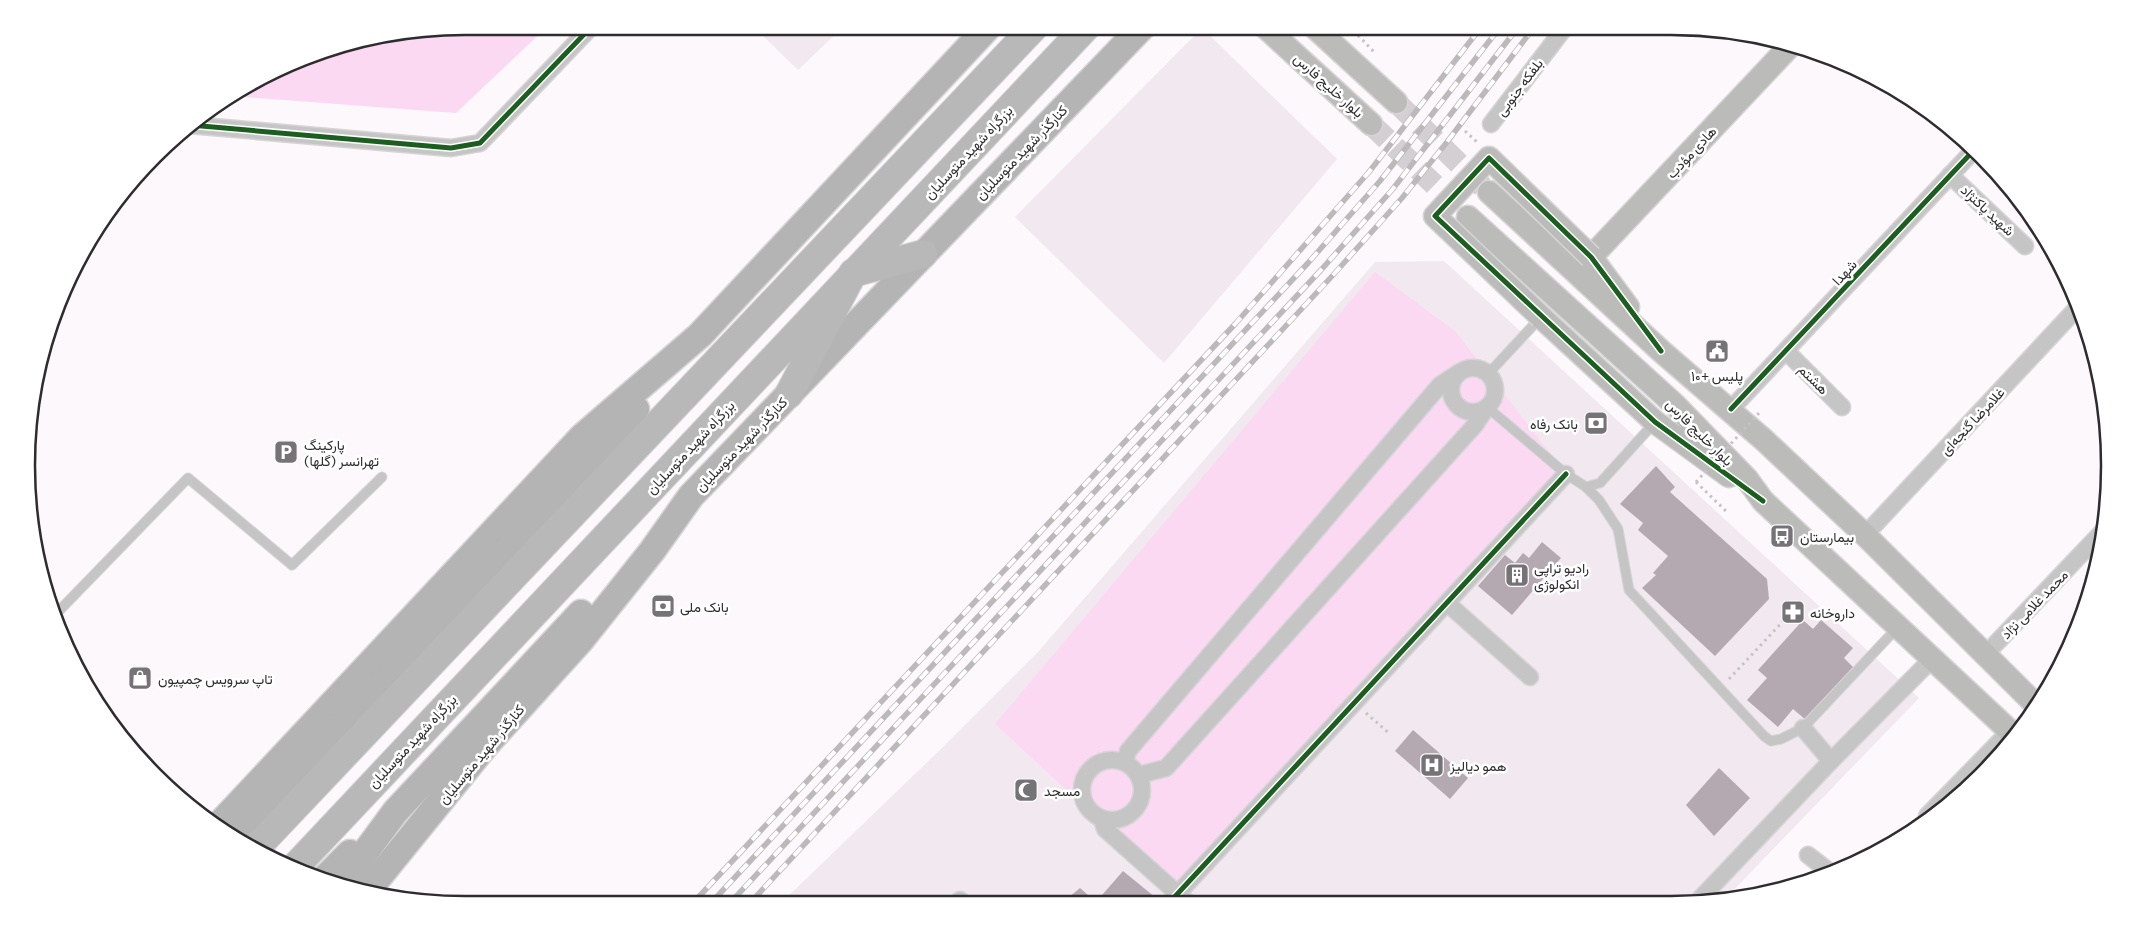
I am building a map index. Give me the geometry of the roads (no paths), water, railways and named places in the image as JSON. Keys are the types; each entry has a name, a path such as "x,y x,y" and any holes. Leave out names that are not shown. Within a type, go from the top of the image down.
{"highway":[{"path":"260,844 1026,35"},
{"name":"بزرگراه شهید متوسلیان","path":"299,862 1079,35"},
{"path":"789,394 854,274 923,254"}],"main road":[{"path":"241,832 592,459 700,335 981,35"},
{"name":"کنارگذر شهید متوسلیان","path":"373,886 485,746 581,640 652,551 691,496 1134,35"},
{"name":"بلوار خلیج فارس","path":"1274,35 1371,124"},
{"path":"1323,35 1396,102"},
{"name":"هادی مؤدب","path":"1591,257 1785,51"},
{"path":"1661,352 1591,257 1489,158 1435,216 1541,317 1656,422 1763,501"},
{"path":"1489,192 1661,352 1730,409 1865,535 1984,656 2031,700"},
{"name":"بلوار خلیج فارس","path":"1468,217 1675,405 1747,479 1763,501 2010,731"},
{"path":"223,821 583,436 700,335"},
{"path":"346,879 395,812 691,496"},
{"path":"217,816 260,782"},
{"path":"329,873 370,832 395,812"}],"street":[{"path":"200,127 451,148 480,143 583,35"},
{"name":"بلفکه جنوبی","path":"1491,124 1559,35"},
{"name":"شهدا","path":"1730,409 1969,155"},
{"name":"شهید پاکنژاد","path":"1950,175 2026,246"},
{"name":"غلامرضا گنجه‌ای","path":"1865,535 2073,314"},
{"name":"هشتم","path":"1786,350 1842,407"},
{"path":"1124,762 1128,751 1440,385 1460,372 1474,368 1488,374 1495,388 1494,395 1475,425 1166,768 1139,776"},
{"path":"1460,372 1455,376 1450,390 1455,403 1460,408 1472,412 1480,411 1487,406"},
{"path":"1181,896 1354,703 1566,474"},
{"name":"محمد غلامی نژاد","path":"1984,656 2094,540"},
{"path":"1447,603 1530,677"},
{"path":"1704,894 1831,761 1932,659"},
{"path":"1803,728 1831,761"},
{"path":"1115,759 1133,768 1139,776 1143,785 1139,805 1123,819 1113,821 1102,819 1094,815 1087,808 1083,800 1083,780 1088,771 1096,764 1104,760 1115,759"},
{"path":"1963,781 1982,763"},
{"path":"1102,819 1106,829 1175,896"},
{"path":"1808,855 1823,868"}],"lane":[{"path":"1488,374 1541,317"},
{"path":"1487,406 1566,474 1586,487 1599,500 1618,529 1629,590 1764,736 1771,741 1781,739 1803,728 1897,627"},
{"path":"1586,487 1600,483 1656,422"},
{"path":"60,610 188,478 292,565 382,477"}],"tunnel":[{"path":"1396,102 1486,190"},
{"path":"1371,124 1468,217"}],"railway":[{"path":"699,896 1236,323 1369,172 1475,35"},
{"path":"717,896 1308,263 1380,181 1494,35"},
{"path":"736,896 1321,270 1392,190 1512,35"},
{"path":"756,896 1334,274 1402,198 1528,35"}],"place":[{"name":"پلیس +۱۰","path":"1717,351"},
{"name":"بانک رفاه","path":"1596,423"},
{"name":"پارکینگ تهرانسر (گلها)","path":"286,452"},
{"name":"بیمارستان","path":"1782,536"},
{"name":"رادیو تراپی انکولوژی","path":"1517,575"},
{"name":"بانک ملی","path":"663,606"},
{"name":"داروخانه","path":"1793,612"},
{"name":"تاپ سرویس چمپیون","path":"140,678"},
{"name":"همو دیالیز","path":"1432,765"},
{"name":"مسجد","path":"1026,790"}]}
